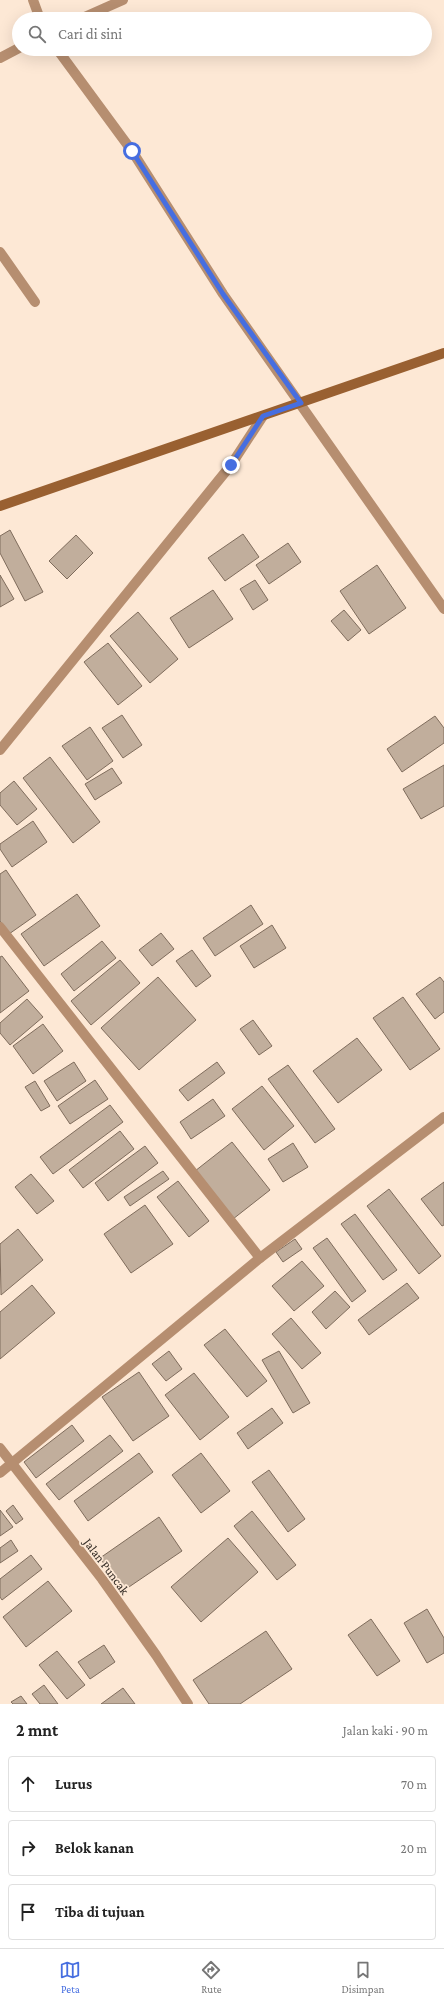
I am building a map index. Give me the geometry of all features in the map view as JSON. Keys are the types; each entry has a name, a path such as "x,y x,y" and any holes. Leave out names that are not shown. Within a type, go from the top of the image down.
{"main road":[{"path":"0,506 444,353"}],"street":[{"path":"33,0 37,12"},
{"path":"96,12 123,0"},
{"path":"0,58 12,52"},
{"path":"62,56 132,151 223,294 301,403 444,609"},
{"path":"0,252 35,302"},
{"path":"0,750 231,465 263,416"},
{"path":"0,927 260,1258"},
{"path":"0,1473 260,1258 444,1116"},
{"name":"Jalan Puncak","path":"0,1448 102,1579 156,1655 188,1704"}],"building":[{"path":"10,530 43,592 25,601 0,553 0,536"},
{"path":"243,534 259,557 225,581 208,558"},
{"path":"76,535 93,553 67,579 49,561"},
{"path":"288,543 301,562 269,584 256,565"},
{"path":"377,565 406,608 369,634 340,591"},
{"path":"0,575 14,599 0,607"},
{"path":"255,580 268,600 253,610 240,589"},
{"path":"213,590 233,619 189,648 170,618"},
{"path":"344,610 361,630 348,641 331,621"},
{"path":"138,612 178,659 150,683 110,636"},
{"path":"108,643 142,686 118,705 84,662"},
{"path":"122,715 142,745 123,758 102,728"},
{"path":"435,716 444,728 444,743 402,772 387,749"},
{"path":"90,727 113,761 87,780 62,746"},
{"path":"50,757 100,822 73,843 23,778"},
{"path":"444,765 444,806 421,819 403,789"},
{"path":"112,768 122,783 95,800 85,784"},
{"path":"14,781 37,809 17,825 0,805 0,793"},
{"path":"33,821 47,842 12,867 0,849 0,844"},
{"path":"6,870 36,915 9,934 0,921 0,874"},
{"path":"77,894 100,926 44,966 21,934"},
{"path":"251,905 263,924 215,956 203,938"},
{"path":"272,925 286,948 254,968 240,946"},
{"path":"161,933 174,949 152,966 139,950"},
{"path":"102,941 116,958 74,991 61,974"},
{"path":"192,950 211,976 196,987 176,961"},
{"path":"2,956 29,991 0,1013 0,957"},
{"path":"120,960 140,983 91,1025 71,1001"},
{"path":"158,977 196,1020 139,1070 101,1028"},
{"path":"440,977 444,982 444,1012 435,1019 416,994"},
{"path":"403,997 440,1049 410,1070 373,1018"},
{"path":"27,999 43,1017 10,1045 0,1033 0,1023"},
{"path":"253,1020 272,1046 259,1055 240,1029"},
{"path":"43,1024 63,1051 33,1074 13,1046"},
{"path":"357,1038 382,1070 338,1103 313,1071"},
{"path":"74,1062 86,1081 57,1101 44,1081"},
{"path":"217,1062 225,1073 188,1101 179,1090"},
{"path":"288,1065 335,1129 315,1143 268,1079"},
{"path":"95,1080 108,1099 70,1124 58,1106"},
{"path":"35,1081 50,1106 41,1111 25,1087"},
{"path":"262,1086 294,1126 264,1150 232,1109"},
{"path":"213,1099 225,1116 191,1139 180,1122"},
{"path":"110,1105 123,1122 53,1174 40,1157"},
{"path":"120,1131 134,1149 83,1188 69,1170"},
{"path":"232,1142 270,1190 233,1219 195,1171"},
{"path":"293,1143 308,1167 283,1182 268,1159"},
{"path":"145,1146 158,1163 108,1201 95,1183"},
{"path":"163,1171 169,1179 130,1206 124,1197"},
{"path":"31,1174 54,1201 37,1214 15,1187"},
{"path":"178,1181 209,1221 189,1237 157,1197"},
{"path":"444,1182 444,1225 442,1226 421,1199"},
{"path":"389,1189 441,1256 419,1274 367,1206"},
{"path":"145,1205 173,1244 131,1273 104,1234"},
{"path":"355,1214 397,1270 383,1280 341,1224"},
{"path":"18,1229 43,1260 1,1295 0,1244"},
{"path":"327,1238 366,1291 352,1302 313,1248"},
{"path":"295,1239 302,1249 283,1262 276,1252"},
{"path":"302,1261 324,1286 294,1311 272,1286"},
{"path":"407,1283 419,1298 369,1335 358,1320"},
{"path":"32,1285 55,1313 0,1359 0,1312"},
{"path":"335,1291 350,1307 326,1329 312,1312"},
{"path":"291,1318 321,1353 302,1369 272,1334"},
{"path":"225,1329 267,1381 247,1397 204,1345"},
{"path":"169,1351 182,1369 166,1381 152,1364"},
{"path":"279,1351 310,1403 293,1413 262,1360"},
{"path":"139,1372 169,1416 133,1441 102,1397"},
{"path":"194,1373 229,1417 200,1440 165,1395"},
{"path":"272,1408 283,1423 248,1449 237,1433"},
{"path":"72,1425 84,1441 36,1478 24,1462"},
{"path":"110,1435 123,1451 59,1500 46,1484"},
{"path":"139,1453 153,1472 88,1521 74,1501"},
{"path":"201,1453 230,1491 201,1513 172,1475"},
{"path":"269,1470 305,1519 288,1532 252,1482"},
{"path":"13,1505 23,1519 16,1524 6,1511"},
{"path":"0,1510 13,1527 0,1536"},
{"path":"252,1511 296,1565 277,1580 234,1526"},
{"path":"159,1517 182,1551 123,1591 100,1558"},
{"path":"228,1538 258,1572 201,1622 171,1587"},
{"path":"11,1540 18,1551 0,1563 0,1548"},
{"path":"31,1555 42,1569 2,1600 0,1597 0,1579"},
{"path":"48,1581 72,1611 26,1647 3,1617"},
{"path":"427,1609 444,1638 444,1653 427,1663 404,1623"},
{"path":"371,1619 400,1661 377,1676 348,1635"},
{"path":"266,1631 292,1669 240,1704 209,1704 193,1680"},
{"path":"104,1645 115,1662 90,1679 78,1662"},
{"path":"57,1651 85,1685 67,1699 39,1665"},
{"path":"44,1685 58,1704 40,1704 32,1694"},
{"path":"123,1688 135,1704 101,1704"},
{"path":"21,1696 27,1704 13,1704 11,1702"}],"route":[{"path":"132,151 223,294 301,403 263,416 231,465"}]}
